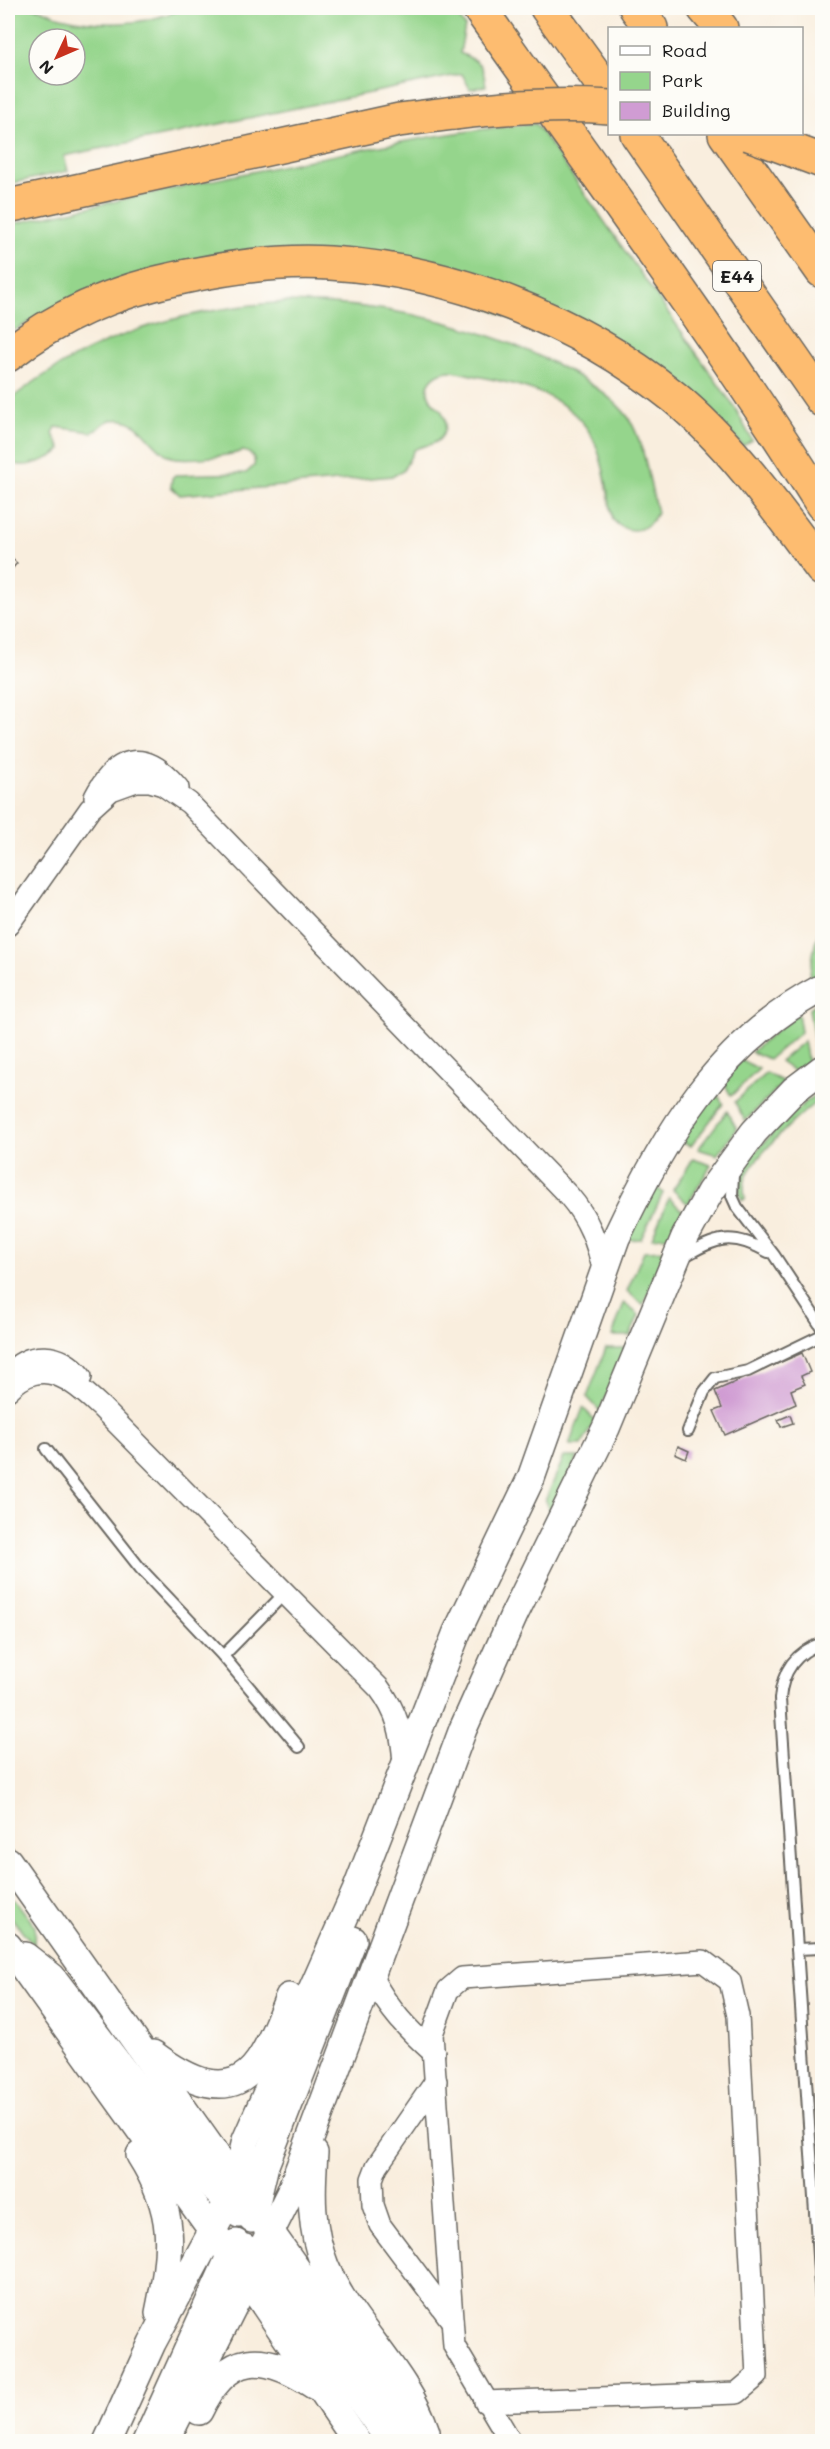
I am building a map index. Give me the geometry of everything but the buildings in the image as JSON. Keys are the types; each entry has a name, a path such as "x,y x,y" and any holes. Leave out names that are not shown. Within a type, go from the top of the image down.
{"highway":[{"path":"479,8 596,170 736,372 822,504"},
{"path":"547,8 608,94"},
{"path":"636,8 650,27"},
{"path":"704,8 720,27"},
{"path":"716,8 728,27"},
{"path":"8,206 399,120 512,106 571,104 608,107"},
{"name":"E44","path":"638,135 822,400"},
{"path":"726,135 822,272"},
{"path":"753,135 822,161"},
{"path":"800,135 822,167"},
{"path":"8,355 20,339 102,300 165,280 213,270 271,264 328,262 377,267 430,278 536,315 598,344 644,375 675,399 712,433 752,477 822,569"},
{"path":"781,516 822,584"}],"street":[{"path":"8,925 90,809 111,790 136,780 163,785 189,803 578,1206 594,1234 604,1272"},
{"path":"136,2040 177,2072 192,2080 217,2083 241,2079 259,2061 328,1917 356,1891 456,1632 531,1478 604,1272 634,1201 673,1130 691,1104 732,1055 766,1024 822,988"},
{"path":"152,2343 243,2232 290,2193 463,1729 514,1615 606,1428 675,1261 710,1192 740,1149 794,1090 822,1069"},
{"path":"8,1375 24,1360 46,1356 57,1359 76,1371 101,1407"},
{"path":"8,1390 29,1374 42,1372 55,1374 68,1379 101,1407 379,1688 389,1702 402,1734 404,1764"},
{"path":"8,1861 136,2040 243,2232 324,2392 357,2442"},
{"path":"165,2442 243,2232 265,2165 363,1913 356,1891"},
{"path":"8,1948 39,1965 52,1977 206,2180 391,2442"},
{"path":"8,1948 95,2070 243,2232 419,2442"},
{"path":"485,2402 737,2393 757,2376 738,2016 729,1981 703,1961 462,1978 448,1990 432,2034 454,2346 485,2402 511,2442"},
{"path":"372,1978 400,2023 434,2054"},
{"path":"95,2070 106,2102 154,2180 168,2219 170,2245 169,2264 152,2343 107,2442"},
{"path":"436,2081 377,2166 372,2179 373,2205 380,2225 452,2322"},
{"path":"315,2128 311,2200 315,2233 325,2265 340,2295 411,2397 421,2417 429,2442"},
{"path":"146,2442 243,2232"},
{"path":"184,2442 215,2382 238,2365 264,2362 278,2365 292,2371 324,2392"}],"lane":[{"path":"740,1149 731,1184 732,1196 737,1207 774,1255 822,1328"},
{"path":"675,1261 705,1244 729,1238 741,1239 774,1255"},
{"path":"688,1431 704,1392 714,1378 748,1371 822,1335"},
{"path":"46,1449 159,1590 223,1656 299,1747"},
{"path":"223,1656 285,1593"},
{"path":"822,1643 797,1657 786,1672 781,1689 797,1949 821,2269 822,2315"},
{"path":"797,1949 822,1948"}],"green space":[{"path":"32,7 76,20 123,23 154,18 183,8 452,8 465,26 460,53 477,62 484,73 486,86 470,89 462,74 64,156 68,171 8,184 8,8"},
{"path":"536,124 735,408 752,440 743,446 700,403 377,258 60,305 8,334 8,225 373,147 454,133"},
{"path":"287,302 360,306 431,319 500,340 575,375 608,397 622,410 634,427 649,476 657,513 648,524 637,530 625,528 613,520 604,471 595,443 584,425 570,410 534,391 453,371 436,375 428,388 431,400 441,410 444,417 445,425 442,436 432,444 414,450 403,471 393,476 180,495 171,487 172,478 175,475 246,473 254,466 254,458 243,451 205,458 175,458 162,451 137,426 121,420 108,421 92,432 56,427 53,434 61,449 54,455 26,465 19,465 8,460 8,401 72,359 139,329 174,319 210,311"},
{"path":"822,921 822,963 819,974 809,978 815,944"},
{"path":"820,1000 822,1052 817,1056 809,1009"},
{"path":"798,1013 801,1032 769,1059 751,1052"},
{"path":"804,1041 808,1062 795,1072 780,1061"},
{"path":"741,1060 759,1069 731,1096 722,1079"},
{"path":"766,1073 784,1082 745,1121 735,1102"},
{"path":"714,1088 723,1104 691,1146 675,1140"},
{"path":"822,1089 822,1098 781,1134 752,1167 744,1187 745,1199 742,1200 739,1180 747,1163 778,1128"},
{"path":"727,1111 737,1129 717,1155 698,1149"},
{"path":"693,1159 711,1165 688,1204 673,1190"},
{"path":"651,1182 663,1193 641,1239 625,1240"},
{"path":"669,1198 684,1212 672,1236 652,1238"},
{"path":"668,1250 643,1305 627,1291 644,1251"},
{"path":"624,1303 639,1315 630,1336 612,1336"},
{"path":"606,1348 627,1348 600,1411 587,1397"},
{"path":"583,1408 595,1420 582,1445 569,1445"},
{"path":"564,1457 578,1457 550,1511 545,1501"},
{"path":"15,1900 35,1926 34,1945 8,1914 8,1902"}]}
